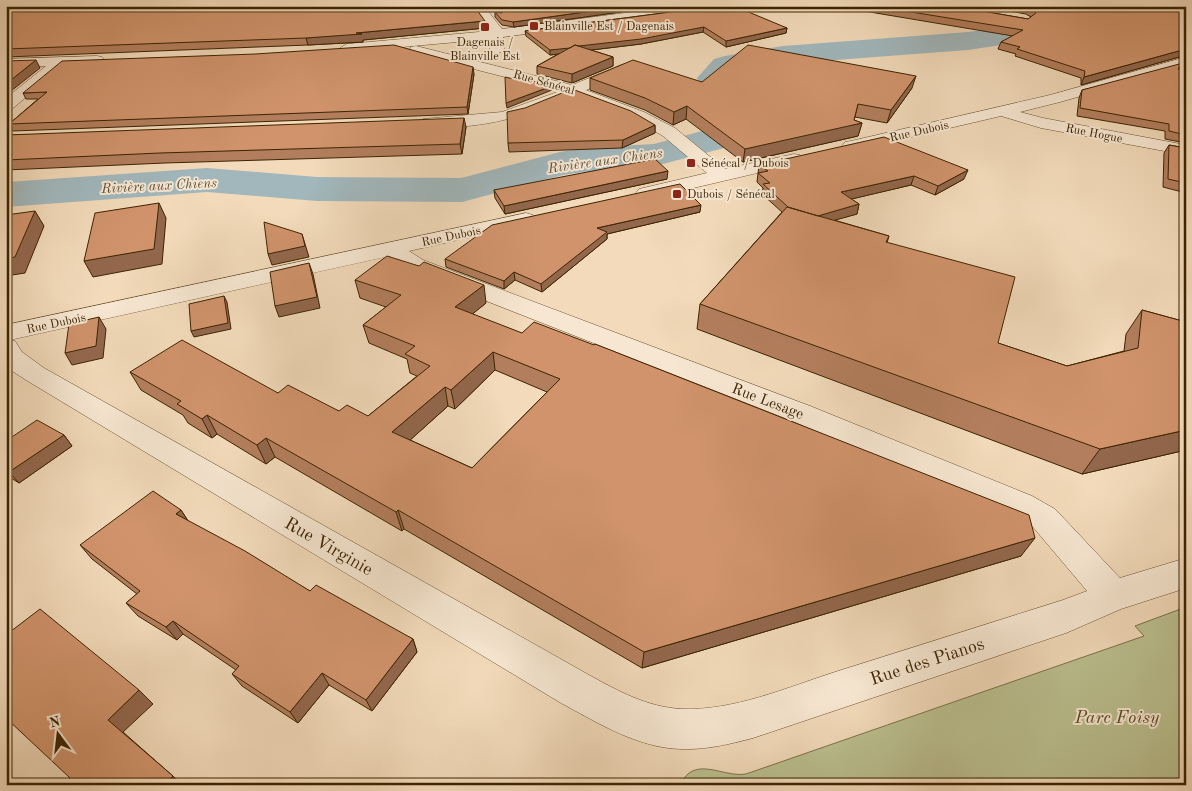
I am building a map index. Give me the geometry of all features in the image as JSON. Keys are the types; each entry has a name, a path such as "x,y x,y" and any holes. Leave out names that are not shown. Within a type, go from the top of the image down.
{"street":[{"path":"477,6 496,29 497,63 490,68"},
{"path":"332,50 497,34 708,6"},
{"name":"Rue Sénécal","path":"408,44 413,49 572,89 651,121 681,141 722,176"},
{"path":"6,63 114,60"},
{"path":"6,106 61,61"},
{"name":"Rue Dubois","path":"836,149 1003,112 1181,65"},
{"path":"409,124 496,118 519,112 632,66"},
{"name":"Rue Hogue","path":"1003,112 1041,123 1186,150"},
{"path":"631,196 814,154"},
{"name":"Rue Dubois","path":"6,333 547,215"},
{"name":"Rue Lesage","path":"396,248 401,256 415,265 800,413 1021,505 1044,518 1114,596"},
{"name":"Rue Virginie","path":"6,346 12,358 35,374 575,689 614,710 664,727"},
{"name":"Rue des Pianos","path":"664,727 704,728 753,718 1066,616 1114,596 1186,573"}],"green space":[{"name":"Parc Foisy","path":"1186,607 1186,783 1182,785 680,785 686,776 693,771 701,769 746,774 1144,636 1135,626"}],"building":[{"path":"100,6 474,6 485,21 306,38 6,49 6,8"},
{"path":"501,6 628,6 513,22 502,20 495,12 502,13"},
{"path":"734,6 787,28 726,41 704,27 641,39 575,45 570,48 550,50 525,31 709,7"},
{"path":"874,6 953,6 1028,19 1036,13 1029,8 1020,6 1186,6 1186,49 1084,77 1085,71 1001,42 1023,30"},
{"path":"394,45 473,67 467,107 9,124 47,92 23,93 62,61 255,54"},
{"path":"575,45 613,57 572,74 537,66"},
{"path":"748,45 916,76 891,110 858,104 854,120 862,123 745,149 687,106 674,112 645,98 590,78 633,60 702,82"},
{"path":"36,60 6,84 6,61"},
{"path":"1183,63 1178,69 1186,70 1186,135 1169,131 1169,124 1080,108 1082,90"},
{"path":"505,77 518,80 522,78 552,86 506,103"},
{"path":"572,89 631,111 655,125 623,140 508,143 507,112 525,108"},
{"path":"464,118 460,144 160,153 6,160 6,135"},
{"path":"884,137 968,170 938,186 914,176 841,192 859,204 818,216 788,207 763,184 770,183 758,173 768,171 759,165"},
{"path":"1169,145 1186,148 1186,183 1168,179"},
{"path":"655,159 668,171 504,206 494,190"},
{"path":"680,184 701,205 597,228 607,232 541,284 514,272 504,281 445,259 492,225"},
{"path":"159,203 154,249 84,261 95,213"},
{"path":"787,207 889,236 886,242 1015,277 998,343 1067,366 1138,348 1142,310 1186,322 1186,430 1100,449 700,304"},
{"path":"35,211 15,257 6,259 6,215"},
{"path":"264,222 302,234 305,246 268,254"},
{"path":"387,256 419,266 424,262 484,285 455,307 522,333 534,322 595,344 1029,515 1035,538 644,652 398,510 396,512 266,438 257,445 207,415 202,419 177,404 181,401 130,372 182,340 278,393 288,385 339,411 347,405 368,416 430,366 405,354 415,346 363,325 401,295 355,280","holes":["493,352 560,379 472,468 392,432 445,387 451,390"]},
{"path":"309,263 317,297 275,306 270,272"},
{"path":"224,296 228,323 191,331 189,304"},
{"path":"99,317 96,346 65,353 69,324"},
{"path":"37,420 64,435 9,472 6,470 6,441"},
{"path":"153,491 181,510 176,514 245,551 310,591 316,585 413,639 366,700 322,673 290,712 232,674 239,666 173,621 166,627 126,603 140,591 80,545"},
{"path":"40,609 139,690 108,720 173,776 165,785 62,785 70,778 6,718 6,635"}],"waterway":[{"name":"Rivière aux Chiens","path":"8,195 207,180 317,189 462,190 560,164 584,160 655,155 715,139 732,129 735,117 713,78 725,65 783,55 968,41 1060,28 1130,12 1142,6"}],"place":[{"name":"Blainville Est / Dagenais","path":"534,26"},
{"name":"Dagenais / Blainville Est","path":"485,27"},
{"name":"Sénécal / Dubois","path":"691,163"},
{"name":"Dubois / Sénécal","path":"677,194"}]}
